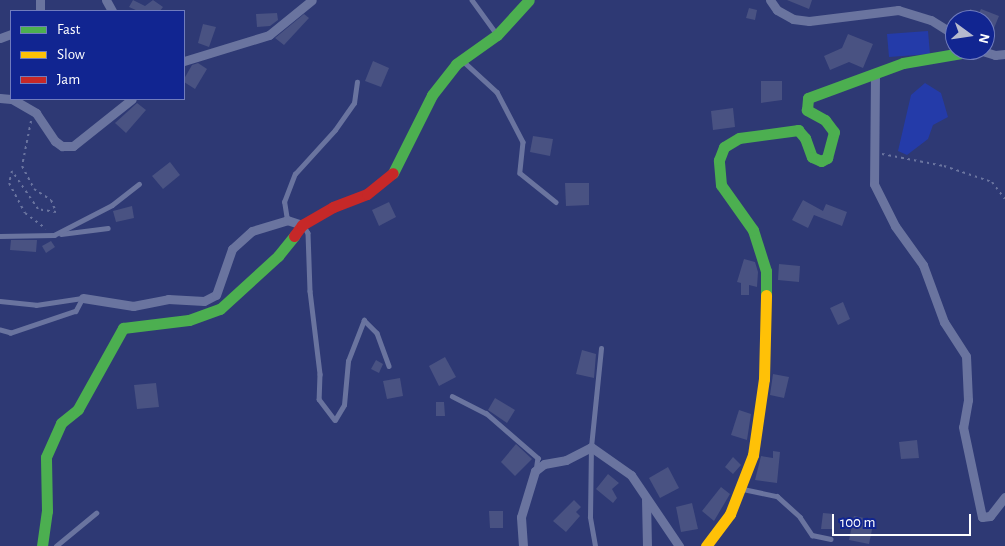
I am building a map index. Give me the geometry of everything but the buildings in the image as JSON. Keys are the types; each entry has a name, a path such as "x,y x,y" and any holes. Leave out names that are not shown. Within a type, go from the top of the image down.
{"street":[{"path":"185,61 269,35 312,0"},
{"path":"42,546 47,511 46,457 61,423 78,409 123,328 138,324 189,320 220,309 278,256 302,225 333,207 367,194 390,177 401,162 432,95 462,60 497,35 529,0"},
{"path":"772,1 777,10 793,19 809,21 883,9 906,11 931,20 945,29"},
{"path":"706,546 730,514 742,489 752,455 761,405 766,271 752,230 721,185 719,160 731,141 789,130 801,132 812,157 821,161 827,158 834,132 825,120 807,110 805,106 808,98 818,92 875,75 903,63 945,56"},
{"path":"875,75 874,184 895,226 923,265 944,322 966,356 968,400 963,427 982,516 990,516 1005,497"},
{"path":"13,100 30,109 55,141 62,146 73,146 131,100"},
{"path":"83,298 134,306 168,299 204,301 216,295 232,249 252,231 287,220 302,225"},
{"path":"522,546 521,517 535,471 544,464 566,460 591,447 631,475 679,546"},
{"path":"646,499 647,546"}],"lane":[{"path":"472,0 497,35"},
{"path":"462,60 497,92 523,142 520,173 556,202"},
{"path":"287,220 284,202 296,174 335,130 354,103 357,82"},
{"path":"54,235 112,206 139,184"},
{"path":"302,225 308,233 310,291 320,374 319,399 335,420 344,404 348,362 364,320 378,333 389,366"},
{"path":"0,236 54,235 108,228"},
{"path":"0,300 36,305 83,298"},
{"path":"0,330 11,333 76,311 83,298"},
{"path":"594,546 590,517 591,447 601,349"},
{"path":"452,396 486,413 538,458 535,471"},
{"path":"742,489 778,496 800,517 812,535 831,539"},
{"path":"56,546 96,513"}],"path":[{"path":"30,109 31,123 24,143 22,166 34,189 51,200 56,212 38,209 12,171 9,183 25,212 54,235"},
{"path":"875,153 944,166 992,182 1005,199"}],"shaded area":[{"path":"928,31 930,54 889,57 887,34"},
{"path":"925,83 941,93 948,117 933,125 928,139 907,155 898,151 911,95"}],"traffic: fast":[{"path":"393,173 432,95 456,64 497,35 529,0"},
{"path":"766,295 766,271 753,230 721,185 719,160 724,147 739,138 798,130 805,138 812,157 821,161 827,158 834,132 825,120 807,110 808,98 903,63 945,56"},
{"path":"42,546 47,511 46,457 61,423 78,409 123,328 189,320 220,309 278,256 294,236"}],"traffic: slow":[{"path":"706,546 730,514 753,455 764,379 766,295"}],"traffic: jam":[{"path":"294,236 302,225 333,207 367,194 393,173"}]}
